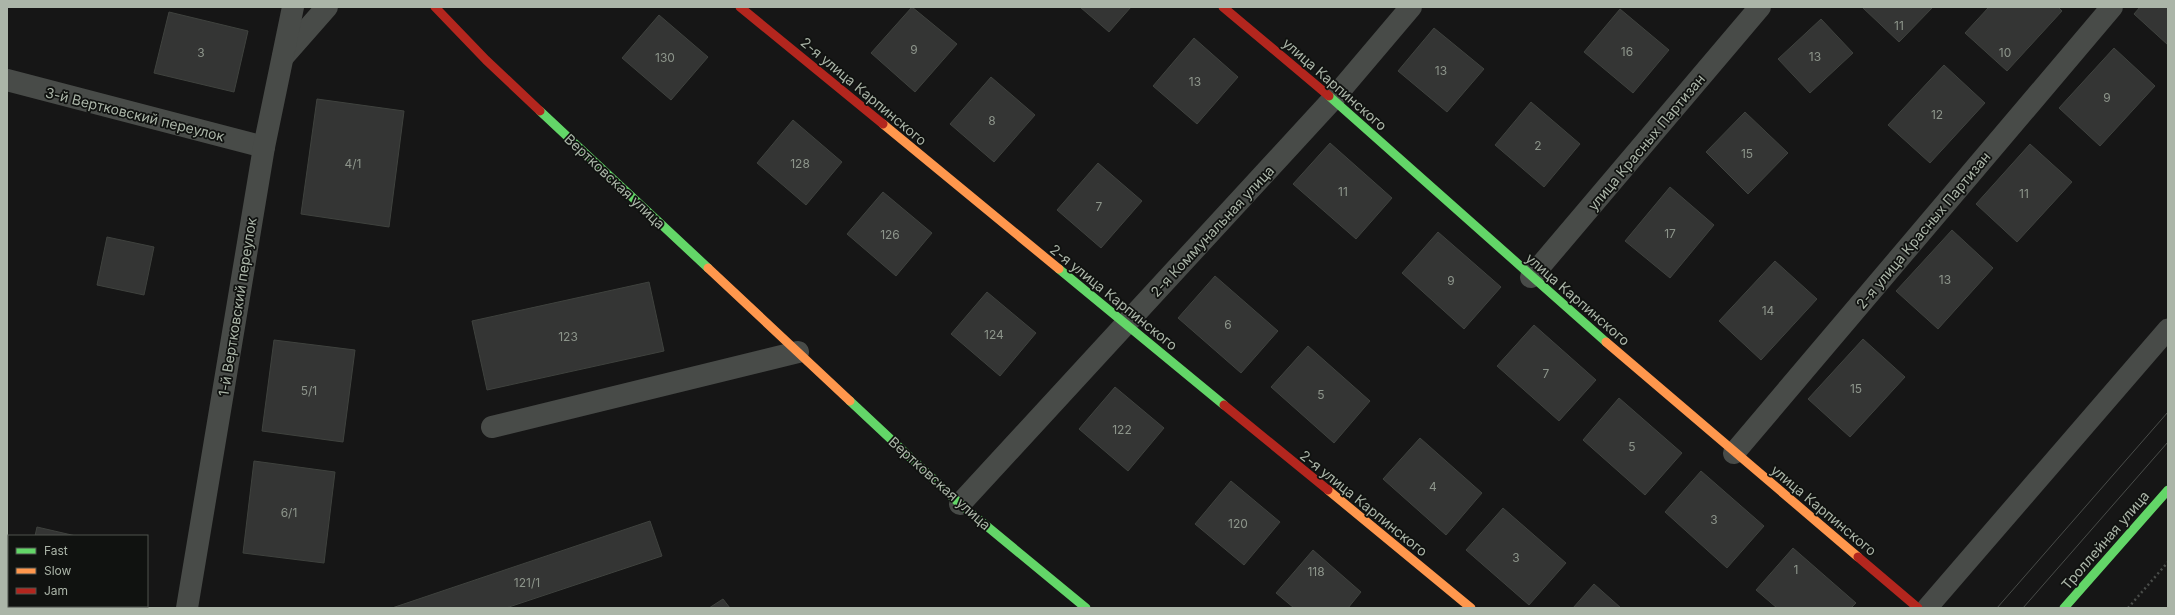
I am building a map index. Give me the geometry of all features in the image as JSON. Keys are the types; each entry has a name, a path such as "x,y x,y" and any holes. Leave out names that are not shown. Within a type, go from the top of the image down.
{"street":[{"name":"1-й Вертковский переулок","path":"187,608 264,147 293,7"},
{"path":"282,59 327,7"},
{"name":"Вертковская улица","path":"435,7 486,60 960,504 1086,608"},
{"name":"2-я улица Карпинского","path":"740,7 1471,608"},
{"name":"улица Карпинского","path":"1223,7 1333,99 1531,277 1918,608"},
{"name":"2-я Коммунальная улица","path":"960,504 1333,99 1411,7"},
{"name":"улица Красных Партизан","path":"1531,277 1760,7"},
{"name":"2-я улица Красных Партизан","path":"1734,452 2112,7"},
{"name":"3-й Вертковский переулок","path":"7,80 264,147"},
{"path":"492,427 798,352"},
{"name":"Троллейная улица","path":"2064,608 2168,490"}],"lane":[{"path":"1927,608 2168,329"}],"path":[{"path":"2128,608 2168,562"}],"building":[{"path":"912,7 957,44 915,92 871,53"},
{"path":"1080,7 1131,7 1109,32"},
{"path":"1862,7 1933,7 1899,42"},
{"path":"1989,7 2058,7 2062,11 2007,71 1965,33"},
{"path":"2140,7 2168,7 2168,45 2134,14"},
{"path":"1620,9 1669,50 1633,93 1584,52"},
{"path":"169,12 248,31 234,92 154,73"},
{"path":"659,15 708,57 671,100 622,58"},
{"path":"1821,19 1853,53 1810,93 1778,59"},
{"path":"1434,28 1484,69 1447,112 1398,71"},
{"path":"1194,38 1238,77 1197,124 1153,86"},
{"path":"2114,48 2155,86 2100,146 2059,108"},
{"path":"1944,65 1985,103 1930,163 1888,125"},
{"path":"991,77 1035,115 994,162 950,124"},
{"path":"317,99 404,111 389,227 301,214"},
{"path":"1531,102 1580,144 1544,187 1495,145"},
{"path":"1745,112 1788,153 1748,194 1706,152"},
{"path":"793,120 842,162 806,205 757,163"},
{"path":"1330,143 1392,198 1356,239 1293,184"},
{"path":"2030,144 2072,182 2017,242 1976,204"},
{"path":"1098,163 1142,201 1101,248 1057,210"},
{"path":"1670,187 1714,225 1670,278 1625,241"},
{"path":"883,192 932,233 896,276 847,234"},
{"path":"1952,230 1993,268 1938,329 1896,291"},
{"path":"1438,232 1501,287 1464,329 1402,273"},
{"path":"107,237 154,247 144,295 97,285"},
{"path":"1775,261 1817,299 1761,360 1719,321"},
{"path":"1215,276 1278,331 1241,373 1178,318"},
{"path":"649,282 664,351 487,390 472,321"},
{"path":"987,292 1036,333 1000,376 951,334"},
{"path":"1534,325 1596,380 1559,421 1497,366"},
{"path":"1863,339 1905,377 1850,437 1808,399"},
{"path":"274,340 355,350 343,442 262,431"},
{"path":"1308,346 1370,401 1334,443 1271,387"},
{"path":"1115,387 1164,428 1128,471 1079,429"},
{"path":"1619,398 1682,453 1645,495 1583,440"},
{"path":"1420,438 1482,493 1446,535 1383,479"},
{"path":"254,461 335,472 324,563 243,553"},
{"path":"1701,471 1764,526 1727,568 1665,512"},
{"path":"1231,481 1280,522 1244,565 1195,524"},
{"path":"1503,508 1566,563 1529,605 1466,550"},
{"path":"650,521 662,556 506,608 392,608"},
{"path":"37,527 72,535 35,535"},
{"path":"1793,548 1856,603 1851,608 1777,608 1756,590"},
{"path":"1313,550 1361,592 1348,608 1294,608 1276,593"},
{"path":"1594,584 1621,608 1573,608"},
{"path":"723,599 730,608 709,608"}],"tram line":[{"path":"1997,608 2168,412"},
{"path":"2023,608 2168,442"}],"traffic: fast":[{"path":"1329,96 1606,342"},
{"path":"540,111 708,268"},
{"path":"1059,269 1224,405"},
{"path":"850,401 960,504 1086,608"},
{"path":"2064,608 2168,490"}],"traffic: slow":[{"path":"883,124 1059,269"},
{"path":"708,268 850,401"},
{"path":"1606,342 1858,557"},
{"path":"1328,490 1471,608"}],"traffic: jam":[{"path":"435,7 486,60 540,111"},
{"path":"740,7 883,124"},
{"path":"1223,7 1329,96"},
{"path":"1224,405 1328,490"},
{"path":"1858,557 1918,608"}]}
